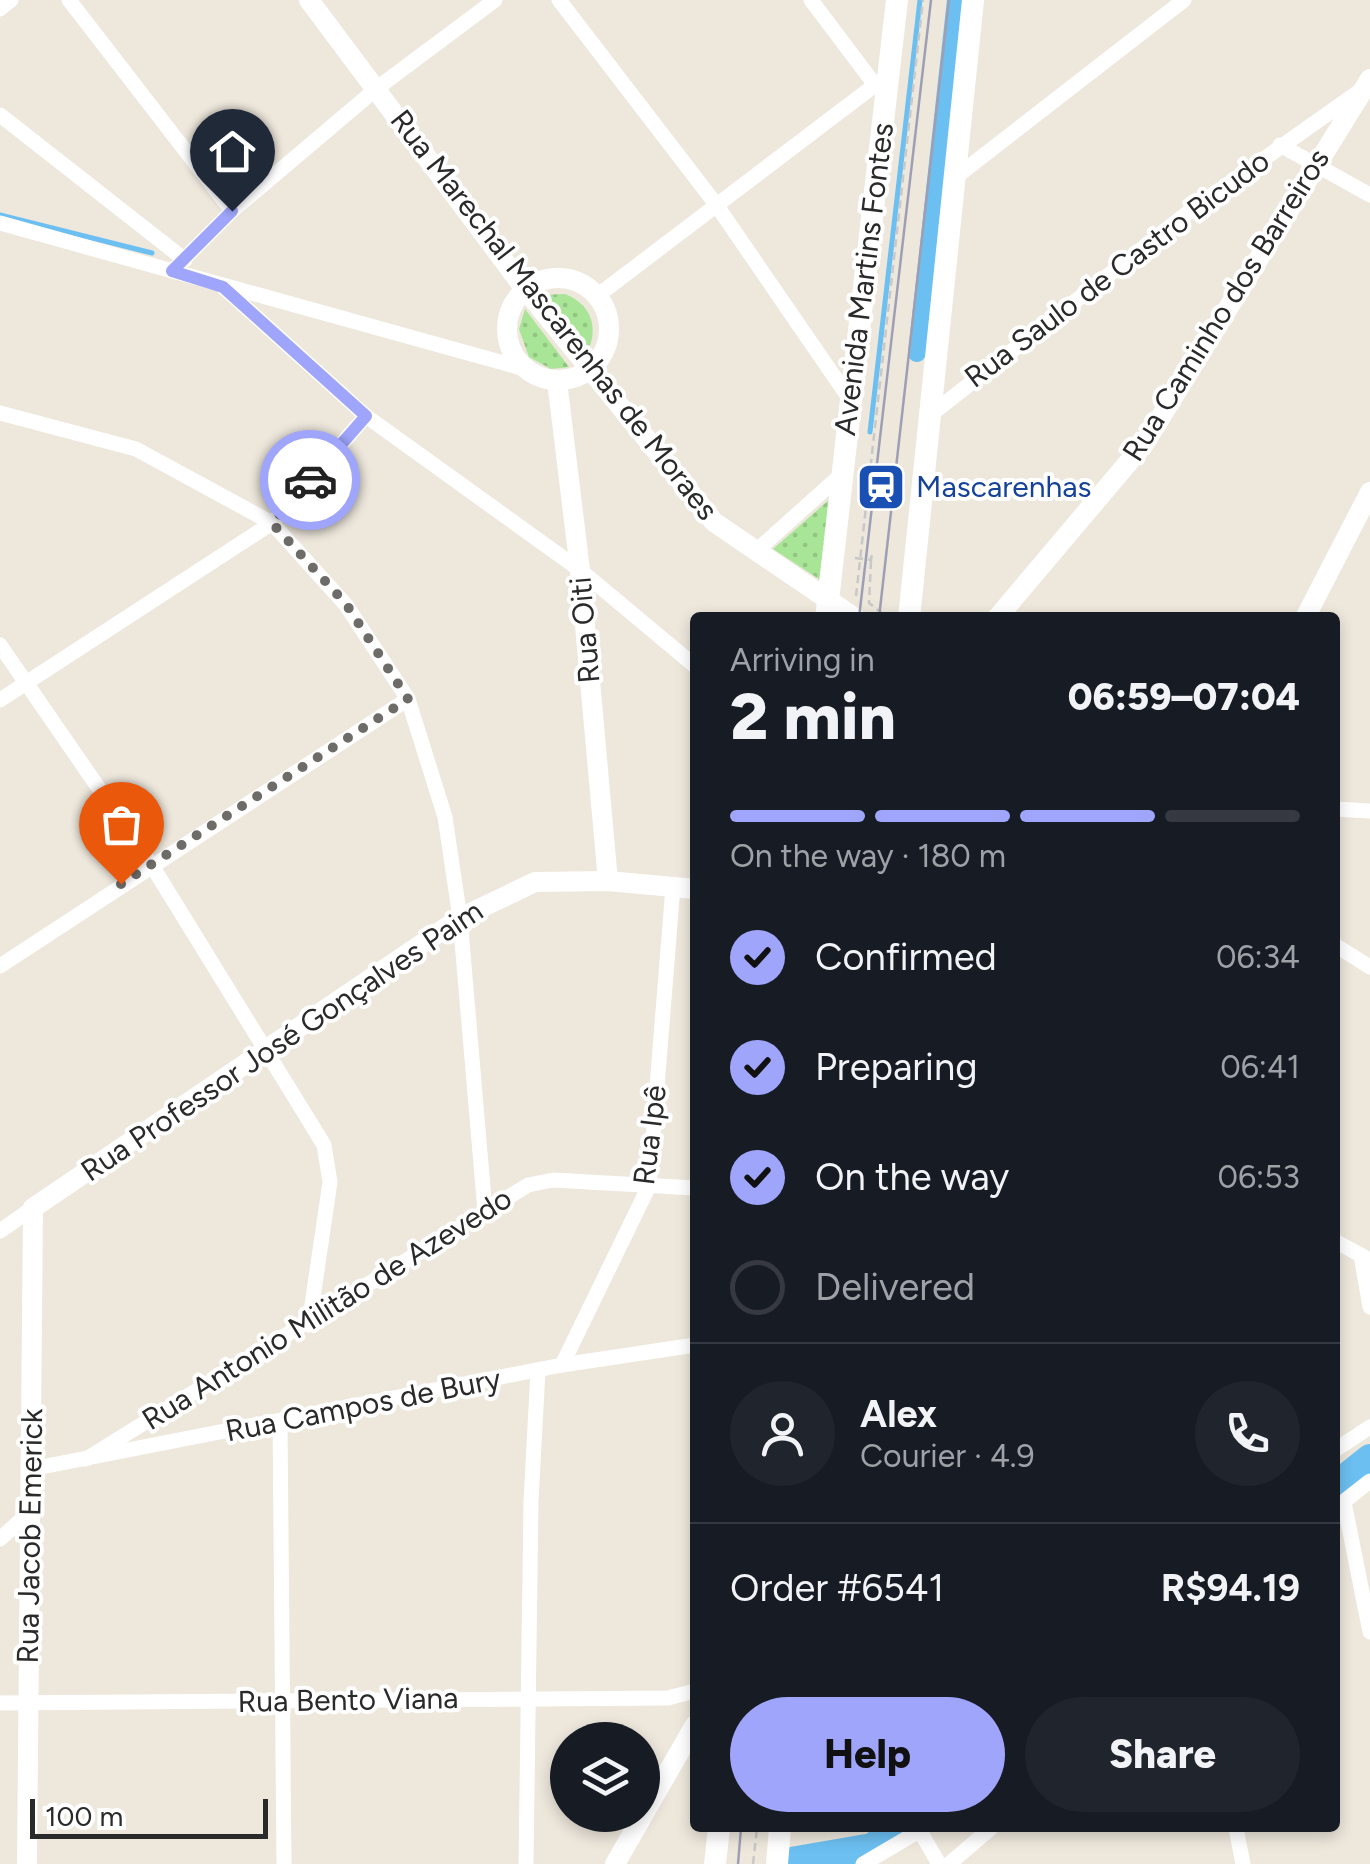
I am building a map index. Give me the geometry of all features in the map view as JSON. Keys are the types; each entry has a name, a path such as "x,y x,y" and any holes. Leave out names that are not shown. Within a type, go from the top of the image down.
{"main road":[{"name":"Avenida Martins Fontes","path":"826,609 881,85 898,0"},
{"path":"910,612 926,419 973,0"},
{"path":"714,1864 718,1832"},
{"path":"777,1864 780,1832"}],"street":[{"path":"0,8 11,0"},
{"path":"69,0 232,211"},
{"name":"Rua Marechal Mascarenhas de Moraes","path":"309,0 525,289 714,522 826,609"},
{"path":"179,266 232,211 376,90 495,0"},
{"path":"558,0 715,203 850,398"},
{"path":"598,296 715,203 881,85 811,0"},
{"path":"952,180 1184,0"},
{"name":"Rua Saulo de Castro Bicudo","path":"926,419 1280,145 1366,84"},
{"name":"Rua Caminho dos Barreiros","path":"1003,612 1144,444 1366,84"},
{"path":"0,116 179,266"},
{"path":"1280,145 1370,194"},
{"path":"0,223 179,266 223,287 524,368 557,381 589,370 600,358 609,327 598,296 571,279 555,278 525,289 515,300 506,329 508,344 524,368"},
{"path":"223,287 366,416 580,570 690,662"},
{"name":"Rua Oiti","path":"557,381 580,570 608,880"},
{"path":"0,413 136,449 272,523 346,604 408,699 445,818 460,918 485,1211"},
{"path":"0,700 272,523 366,416"},
{"path":"755,552 842,474"},
{"path":"1308,612 1370,492"},
{"path":"0,645 152,864 324,1145 330,1182 309,1325"},
{"path":"0,966 408,699"},
{"path":"1340,810 1370,812"},
{"name":"Rua Professor José Gonçalves Paim","path":"0,1230 460,918 534,882 608,880 690,889"},
{"name":"Rua Ipê","path":"562,1365 649,1186 673,887"},
{"path":"1340,948 1370,967"},
{"name":"Rua Antonio Militão de Azevedo","path":"86,1460 309,1325 528,1185 553,1180 690,1188"},
{"name":"Rua Jacob Emerick","path":"27,1864 33,1208"},
{"path":"1340,1243 1365,1258 1370,1307"},
{"name":"Rua Campos de Bury","path":"32,1469 562,1365 690,1347"},
{"path":"526,1864 531,1501 538,1370"},
{"path":"280,1422 284,1864"},
{"path":"1340,1447 1370,1427"},
{"path":"1340,1504 1370,1480"},
{"path":"1340,1509 1370,1632"},
{"path":"0,1538 30,1512"},
{"name":"Rua Bento Viana","path":"0,1703 668,1698 690,1692"},
{"path":"615,1864 690,1734"},
{"path":"862,1864 917,1832"},
{"path":"923,1832 939,1864"},
{"path":"949,1864 987,1832"},
{"path":"1237,1832 1243,1864"}],"path":[{"path":"855,612 924,0"},
{"path":"865,458 853,558 871,560"},
{"path":"872,553 870,603 881,612"},
{"path":"753,1864 757,1832"}],"green space":[{"path":"565,294 582,305 591,320 592,337 585,356 543,295"},
{"path":"525,309 569,367 551,369 529,357 519,329"},
{"path":"830,499 825,583 773,549"}],"waterway":[{"path":"870,432 920,0"},
{"path":"917,353 956,0"},
{"path":"0,215 152,253"},
{"path":"1340,1482 1370,1458"},
{"path":"791,1861 872,1847 893,1832"}],"tram line":[{"path":"860,612 931,0"},
{"path":"880,612 949,0"},
{"path":"738,1864 741,1832"}],"way so far":[{"path":"121,884 408,699 346,604 272,523 310,480"}],"place":[{"name":"Mascarenhas","path":"881,487"}],"route":[{"path":"232,211 172,271 223,287 366,416 310,480"}]}
